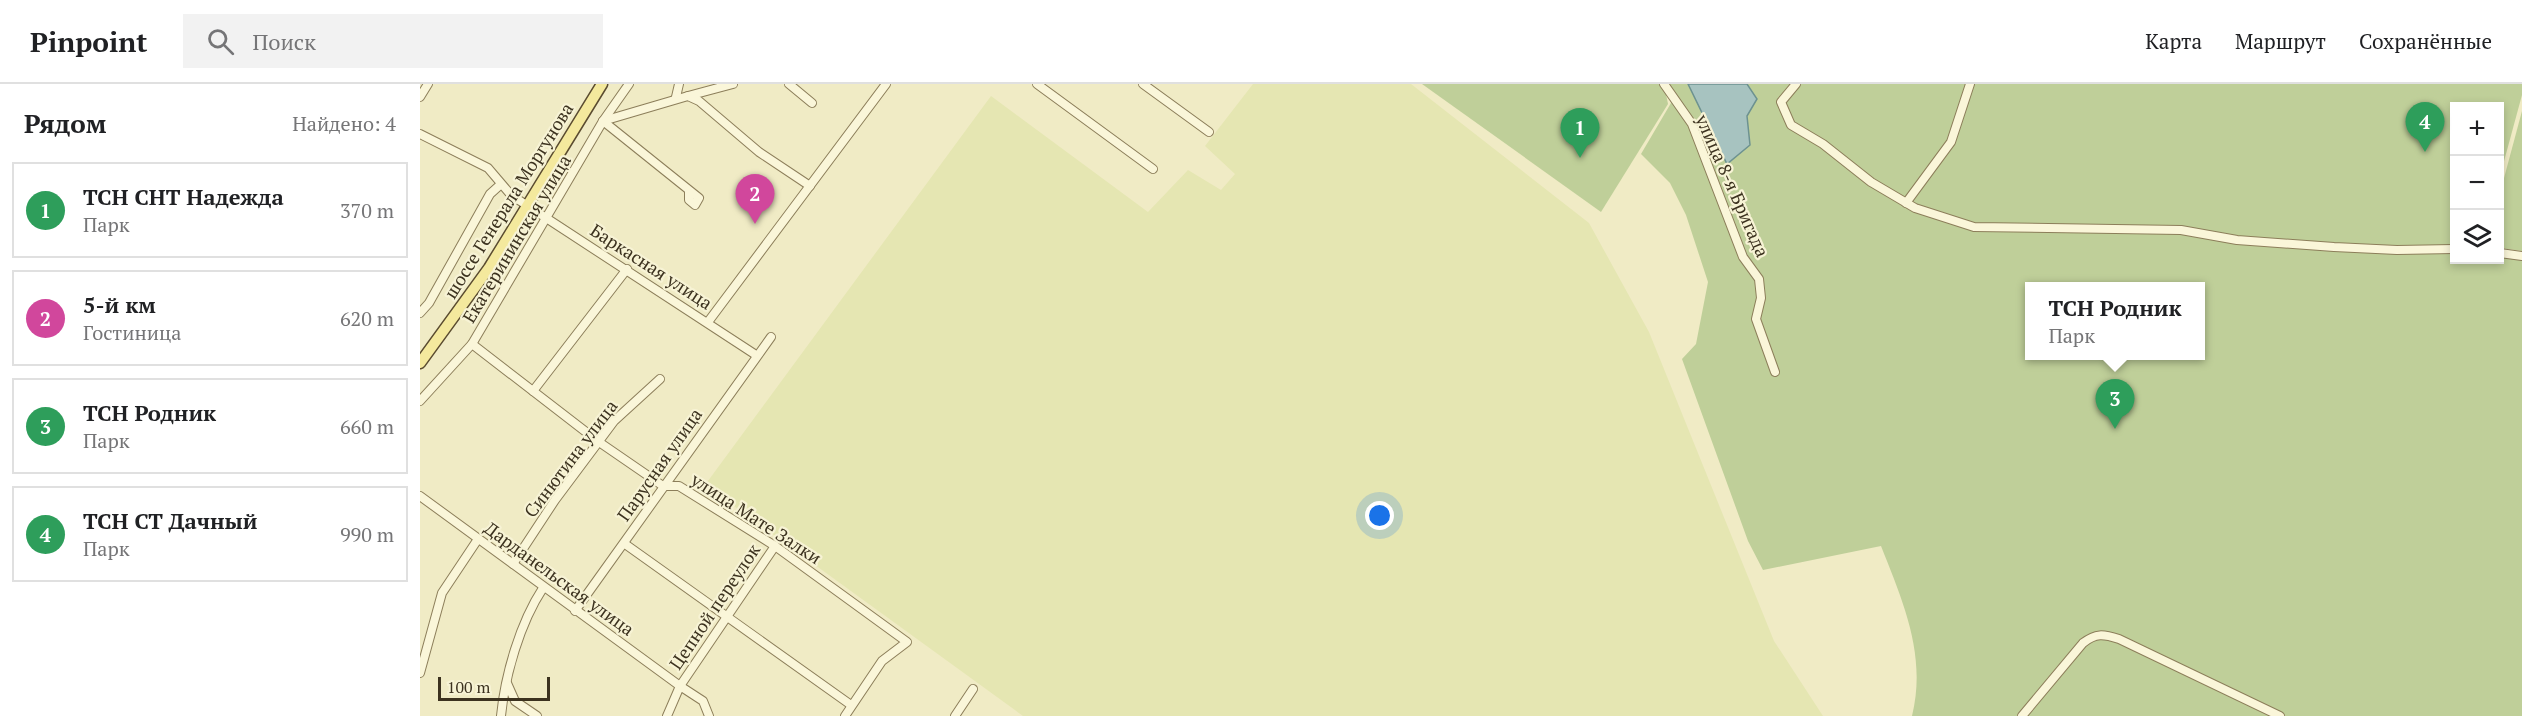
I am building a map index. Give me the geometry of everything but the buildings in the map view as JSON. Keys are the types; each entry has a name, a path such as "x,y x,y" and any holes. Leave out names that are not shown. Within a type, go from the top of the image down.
{"main road":[{"name":"шоссе Генерала Моргунова","path":"420,363 489,268 602,84"}],"street":[{"path":"420,97 428,84"},
{"name":"Екатерининская улица","path":"420,401 472,344 603,121 629,84"},
{"path":"675,97 679,84"},
{"path":"603,121 675,97 688,96 733,84"},
{"path":"789,84 813,103"},
{"path":"708,322 886,84"},
{"path":"1037,84 1153,169"},
{"path":"1143,84 1209,132"},
{"name":"улица 8-я Бригада","path":"1664,84 1692,124 1743,257 1760,279 1761,298 1755,319 1775,372"},
{"path":"1796,84 1781,102 1791,125 1823,144 1871,182 1906,203 1974,227 2181,230 2237,240 2334,247 2397,250 2450,249"},
{"path":"1906,203 1951,142 1970,84"},
{"path":"688,96 699,101 759,152 810,186"},
{"path":"603,121 689,192"},
{"name":"Баркасная улица","path":"420,134 464,153 488,168 500,185 527,206 548,217 756,355"},
{"path":"420,313 429,303 490,194 500,185"},
{"path":"2504,254 2522,256"},
{"path":"533,391 627,269"},
{"name":"Парусная улица","path":"575,610 625,544 663,486 771,337"},
{"name":"улица Мате Залки","path":"472,344 598,442 663,486 680,486 775,546 906,642 882,661 851,705"},
{"name":"Синютина улица","path":"513,564 598,442 623,411 660,379"},
{"name":"Дарданельская улица","path":"420,496 543,588 703,701 709,716"},
{"path":"420,673 442,593 478,539"},
{"path":"625,544 851,705 845,716"},
{"name":"Цепной переулок","path":"667,716 680,686 775,546"},
{"path":"501,716 507,682 525,621 543,588"},
{"path":"2022,716 2083,643 2093,635 2102,634 2119,639 2280,716"},
{"path":"507,682 515,701 537,716"},
{"path":"955,716 973,689"}],"green space":[{"path":"1253,84 1411,84 1589,223 1649,332 1774,641 1823,716 1023,716 705,485 991,96 1148,212 1188,170 1221,190 1235,174 1205,146"},
{"path":"1422,84 1664,84 1668,104 1601,212"},
{"path":"1667,84 2522,84 2522,95 2504,161 2504,102 2450,102 2450,264 2504,264 2504,250 2522,252 2522,716 1912,716 1917,672 1915,650 1904,608 1881,546 1763,570 1748,541 1682,359 1696,344 1708,282 1686,215 1670,183 1641,154 1671,103"},
{"path":"2522,111 2522,251 2504,249 2504,178"}],"water":[{"path":"1688,84 1747,84 1757,99 1747,116 1750,145 1727,164"}],"place":[{"name":"ТСН СТ Дачный","path":"2425,152"},
{"name":"ТСН СНТ Надежда","path":"1580,158"},
{"name":"5-й км","path":"755,224"},
{"name":"ТСН Родник","path":"2115,429"}]}
